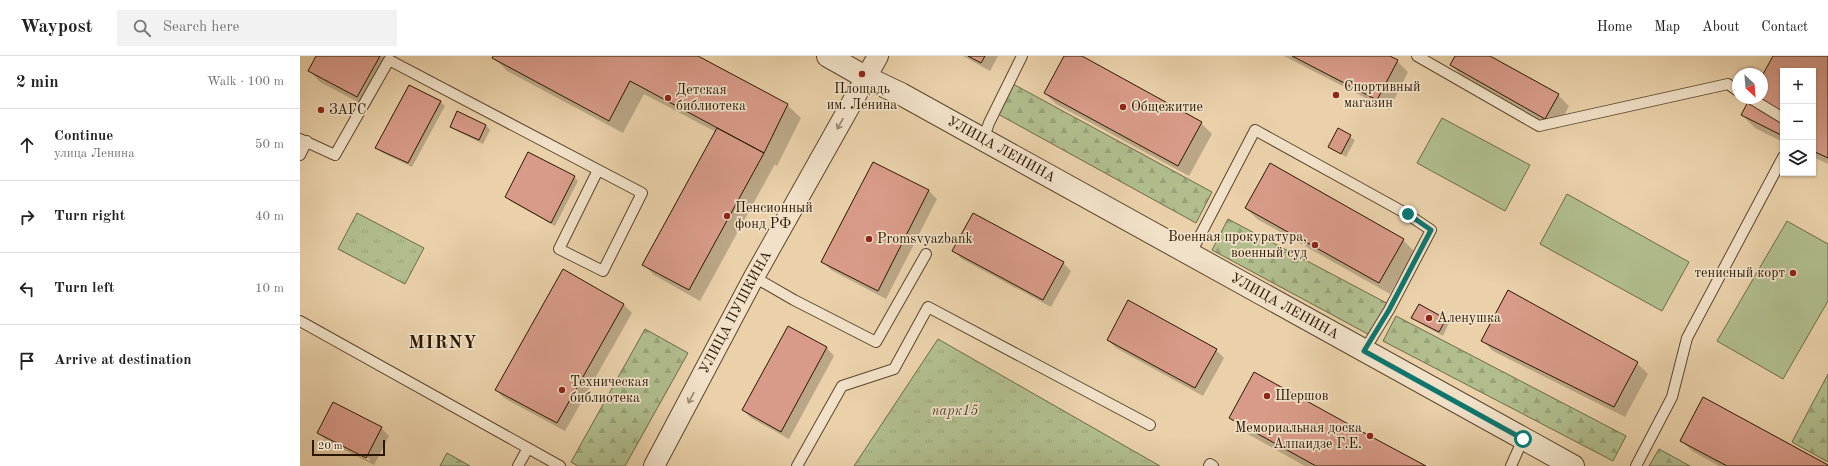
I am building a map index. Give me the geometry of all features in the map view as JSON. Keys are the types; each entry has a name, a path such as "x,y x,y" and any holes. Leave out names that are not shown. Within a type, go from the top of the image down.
{"street":[{"name":"УЛИЦА ЛЕНИНА","path":"828,56 865,77 901,94 1573,466"},
{"name":"УЛИЦА ПУШКИНА","path":"654,466 754,277 878,56"}],"lane":[{"path":"984,140 989,123 1022,56"},
{"path":"1417,56 1539,126 1728,84 1732,86"},
{"path":"300,155 303,140 335,155 389,60 642,193 603,271 559,249 598,170"},
{"path":"1760,104 1780,116"},
{"path":"1191,254 1255,130 1408,214 1431,230 1389,310 1364,351"},
{"path":"1636,466 1672,397 1687,338 1780,162"},
{"path":"754,277 800,304 876,342 926,254"},
{"path":"797,466 842,386 894,369 928,306 1150,425"},
{"path":"300,321 560,466"},
{"path":"1511,466 1523,439"},
{"path":"518,466 528,448"},
{"path":"1209,466 1210,464 1213,466"}],"green space":[{"path":"1013,84 1212,192 1196,223 996,113"},
{"path":"1442,118 1530,165 1505,211 1417,163"},
{"path":"1567,194 1689,262 1662,311 1540,244"},
{"path":"357,213 424,248 405,284 338,249"},
{"path":"1228,219 1394,307 1377,339 1212,250"},
{"name":"тенисный корт","path":"1787,221 1828,244 1828,301 1783,379 1717,341"},
{"path":"1396,316 1626,436 1613,461 1383,341"},
{"path":"645,329 688,353 625,466 578,466 571,462"},
{"name":"парк15","path":"938,339 1160,466 854,466"},
{"path":"1828,374 1828,462 1792,442"},
{"path":"1659,449 1690,466 1649,466"},
{"path":"447,453 470,466 440,466"}],"building":[{"path":"316,56 380,56 357,97 308,71"},
{"path":"493,56 698,56 788,104 764,153 630,81 609,121 492,58"},
{"path":"968,56 985,56 981,63"},
{"name":"Общежитие","path":"1064,56 1082,56 1202,122 1178,166 1044,93"},
{"path":"1292,56 1390,56 1398,60 1377,100"},
{"path":"1455,56 1490,56 1559,94 1545,119 1450,65"},
{"path":"1773,56 1828,56 1828,158 1816,152 1816,68 1780,68 1780,134 1741,115 1747,104 1768,104 1768,68 1766,68"},
{"path":"409,85 441,101 408,163 375,148"},
{"path":"457,111 486,125 479,140 450,127"},
{"path":"717,128 764,153 689,290 642,265"},
{"path":"1338,128 1351,135 1341,154 1328,147"},
{"path":"528,152 575,176 551,223 505,197"},
{"name":"Promsvyazbank","path":"873,162 929,190 878,291 821,262"},
{"path":"1270,163 1404,239 1379,283 1245,208"},
{"path":"973,213 1064,262 1043,300 952,251"},
{"path":"563,269 624,304 557,423 495,390"},
{"path":"1508,290 1638,362 1614,407 1481,341"},
{"path":"1128,300 1217,349 1195,388 1107,340"},
{"name":"Аленушка","path":"1419,304 1446,319 1439,332 1411,318"},
{"path":"788,326 827,347 781,432 742,410"},
{"path":"1254,372 1426,466 1316,466 1229,418"},
{"path":"1703,397 1828,466 1727,466 1680,441"},
{"path":"333,402 382,427 366,458 317,433"}],"place":[{"name":"Площадь им. Ленина","path":"862,74"},
{"name":"Спортивный магазин","path":"1336,95"},
{"name":"Детская библиотека","path":"668,98"},
{"name":"Общежитие","path":"1123,107"},
{"name":"ЗАГС","path":"321,110"},
{"name":"Пенсионный фонд РФ","path":"727,216"},
{"name":"Promsvyazbank","path":"869,239"},
{"name":"Военная прокуратура, военный суд","path":"1315,245"},
{"name":"тенисный корт","path":"1793,273"},
{"name":"Аленушка","path":"1429,318"},
{"name":"Техническая библиотека","path":"562,390"},
{"name":"Шершов","path":"1267,396"},
{"name":"Мемориальная доска Алпаидзе Г.Е.","path":"1370,436"}],"district":[{"name":"MIRNY","path":"443,343"}],"route":[{"path":"1408,214 1431,230 1389,310 1364,351 1523,439"}]}
